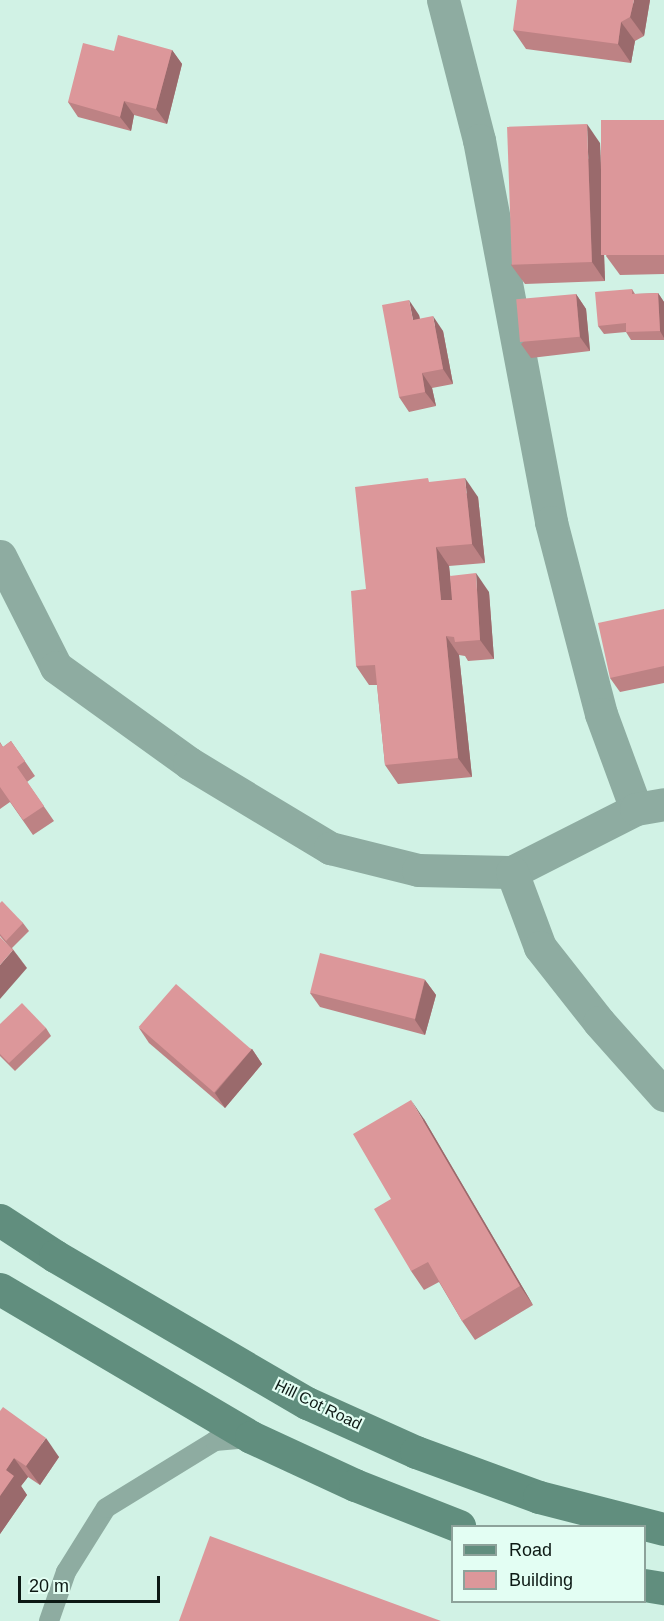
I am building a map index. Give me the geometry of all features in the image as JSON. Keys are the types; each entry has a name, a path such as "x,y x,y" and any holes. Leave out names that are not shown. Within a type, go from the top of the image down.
{"main road":[{"name":"Hill Cot Road","path":"0,1220 55,1256 307,1403 416,1452 539,1497 664,1529"},
{"path":"0,1289 251,1437 355,1485 454,1525"},
{"path":"646,1585 664,1588"}],"street":[{"path":"0,556 56,667 189,763 330,848 418,870 512,872 650,807 601,714 551,522 479,140 443,0"},
{"path":"512,872 540,947 599,1022 664,1095"}],"lane":[{"path":"49,1621 66,1572 106,1509 215,1441 251,1437"}],"building":[{"path":"517,0 634,0 630,17 621,22 618,44 513,30"},
{"path":"118,35 172,50 156,109 124,101 120,117 68,102 83,43 114,51"},
{"path":"601,120 664,120 664,255 601,255"},
{"path":"587,124 592,262 512,265 507,127"},
{"path":"632,289 632,294 658,293 660,331 626,332 626,323 598,326 595,292"},
{"path":"576,294 580,337 520,342 516,299"},
{"path":"409,300 413,320 433,316 443,369 422,373 425,392 399,397 382,305"},
{"path":"428,478 429,482 465,478 472,544 436,547 441,600 452,600 450,576 476,573 480,640 455,642 454,637 446,636 458,758 385,765 375,665 356,666 351,591 366,589 355,487"},
{"path":"664,609 664,666 610,678 598,623"},
{"path":"11,741 25,761 17,767 44,806 23,820 0,787 0,743 3,747"},
{"path":"2,901 23,923 6,941 0,934 0,903"},
{"path":"0,937 13,950 0,965"},
{"path":"320,953 425,979 415,1019 310,993"},
{"path":"176,984 251,1050 214,1093 139,1027"},
{"path":"22,1003 46,1028 9,1063 0,1054 0,1024"},
{"path":"411,1100 520,1286 462,1321 428,1262 411,1271 374,1209 391,1199 353,1134"},
{"path":"3,1407 46,1438 26,1466 14,1458 6,1470 14,1476 0,1496 0,1411"},
{"path":"210,1536 441,1621 179,1621"}]}
